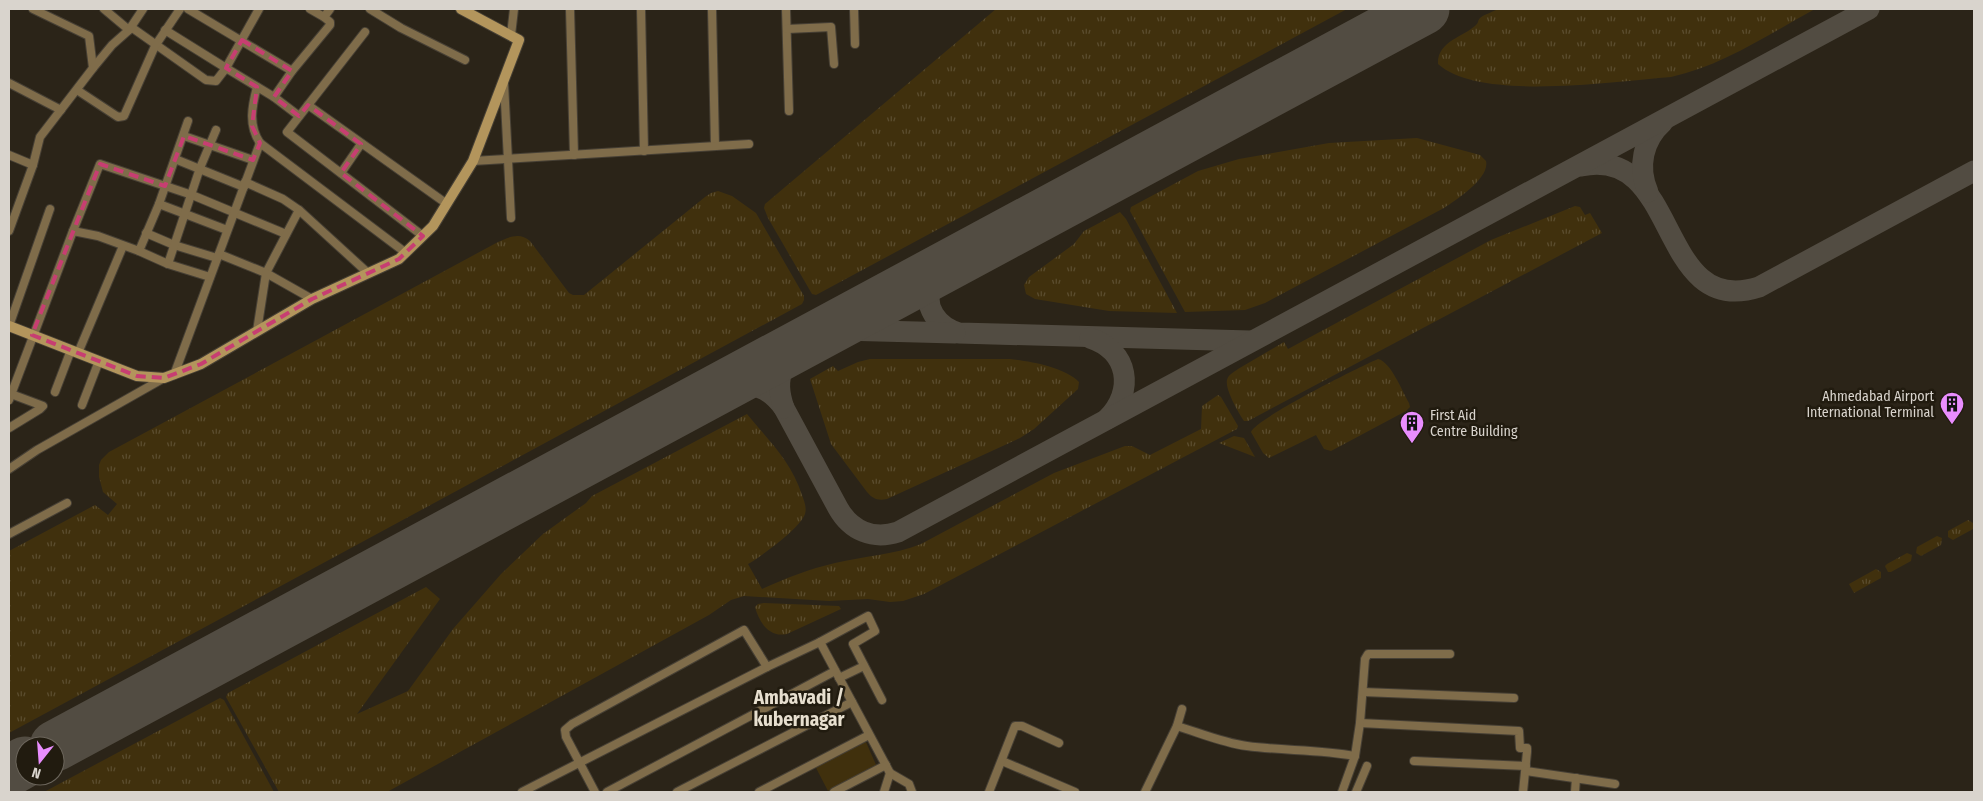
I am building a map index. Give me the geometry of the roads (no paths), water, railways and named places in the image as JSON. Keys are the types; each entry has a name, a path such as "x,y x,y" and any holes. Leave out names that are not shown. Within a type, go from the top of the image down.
{"street":[{"path":"33,9 89,36 93,68"},
{"path":"104,9 206,80 216,81 226,68 259,9"},
{"path":"9,231 34,165 40,137 93,68 112,45 130,28 143,9"},
{"path":"77,90 118,116 124,116 155,46 180,9"},
{"path":"188,9 292,71"},
{"path":"274,97 292,71 330,25 330,22 324,17 310,9"},
{"path":"324,17 330,9"},
{"path":"370,9 401,28 465,60"},
{"path":"9,468 36,450 169,376 201,364 312,299 399,258 434,226 473,161 519,40 460,9"},
{"path":"510,35 514,9"},
{"path":"570,9 574,155"},
{"path":"641,9 644,151"},
{"path":"712,9 715,146"},
{"path":"786,9 789,111"},
{"path":"854,9 855,44"},
{"path":"787,29 831,27 834,64"},
{"path":"165,30 274,97 299,116"},
{"path":"365,32 287,132 423,236"},
{"path":"503,81 511,218"},
{"path":"9,83 61,110"},
{"path":"257,87 252,107 252,126 254,134 260,143 406,252"},
{"path":"308,105 447,204"},
{"path":"139,251 184,136 188,121"},
{"path":"168,264 200,168 211,146 216,130"},
{"path":"184,136 253,160"},
{"path":"169,376 210,277 233,211 260,143"},
{"path":"341,173 361,144"},
{"path":"473,161 749,144"},
{"path":"9,155 34,165"},
{"path":"174,158 283,199 298,210 368,273"},
{"path":"9,428 43,406 10,397 32,335 100,164 233,211 286,234"},
{"path":"158,204 227,230"},
{"path":"50,210 9,326 136,376 169,376"},
{"path":"257,331 266,273 298,210"},
{"path":"73,231 98,236 168,264 210,277"},
{"path":"146,233 174,245 218,256 266,273 312,299"},
{"path":"55,392 122,246"},
{"path":"82,405 99,361"},
{"path":"9,534 67,503"},
{"path":"522,792 868,616 876,631 853,644 882,700"},
{"path":"595,792 566,737 565,730 572,724 744,630 766,667"},
{"path":"820,642 890,773 908,784 912,792"},
{"path":"1342,792 1355,756 1360,723 1365,659 1368,654 1450,654"},
{"path":"607,792 837,674 864,666"},
{"path":"1363,692 1514,698"},
{"path":"677,792 852,702"},
{"path":"1145,792 1177,726 1182,709"},
{"path":"1360,723 1519,731 1520,748 1527,748 1523,792"},
{"path":"990,792 1014,728 1018,725 1058,743"},
{"path":"1177,726 1232,744 1329,751 1355,756"},
{"path":"759,792 870,735"},
{"path":"1002,760 1075,792"},
{"path":"1414,761 1526,769 1615,784"},
{"path":"834,792 886,765"},
{"path":"1356,792 1367,766"},
{"path":"884,792 890,773"},
{"path":"1575,792 1576,778"}],"place":[{"name":"Ahmedabad Airport International Terminal","path":"1952,425"},
{"name":"First Aid Centre Building","path":"1412,444"}],"district":[{"name":"Ambavadi / kubernagar","path":"799,708"}]}
